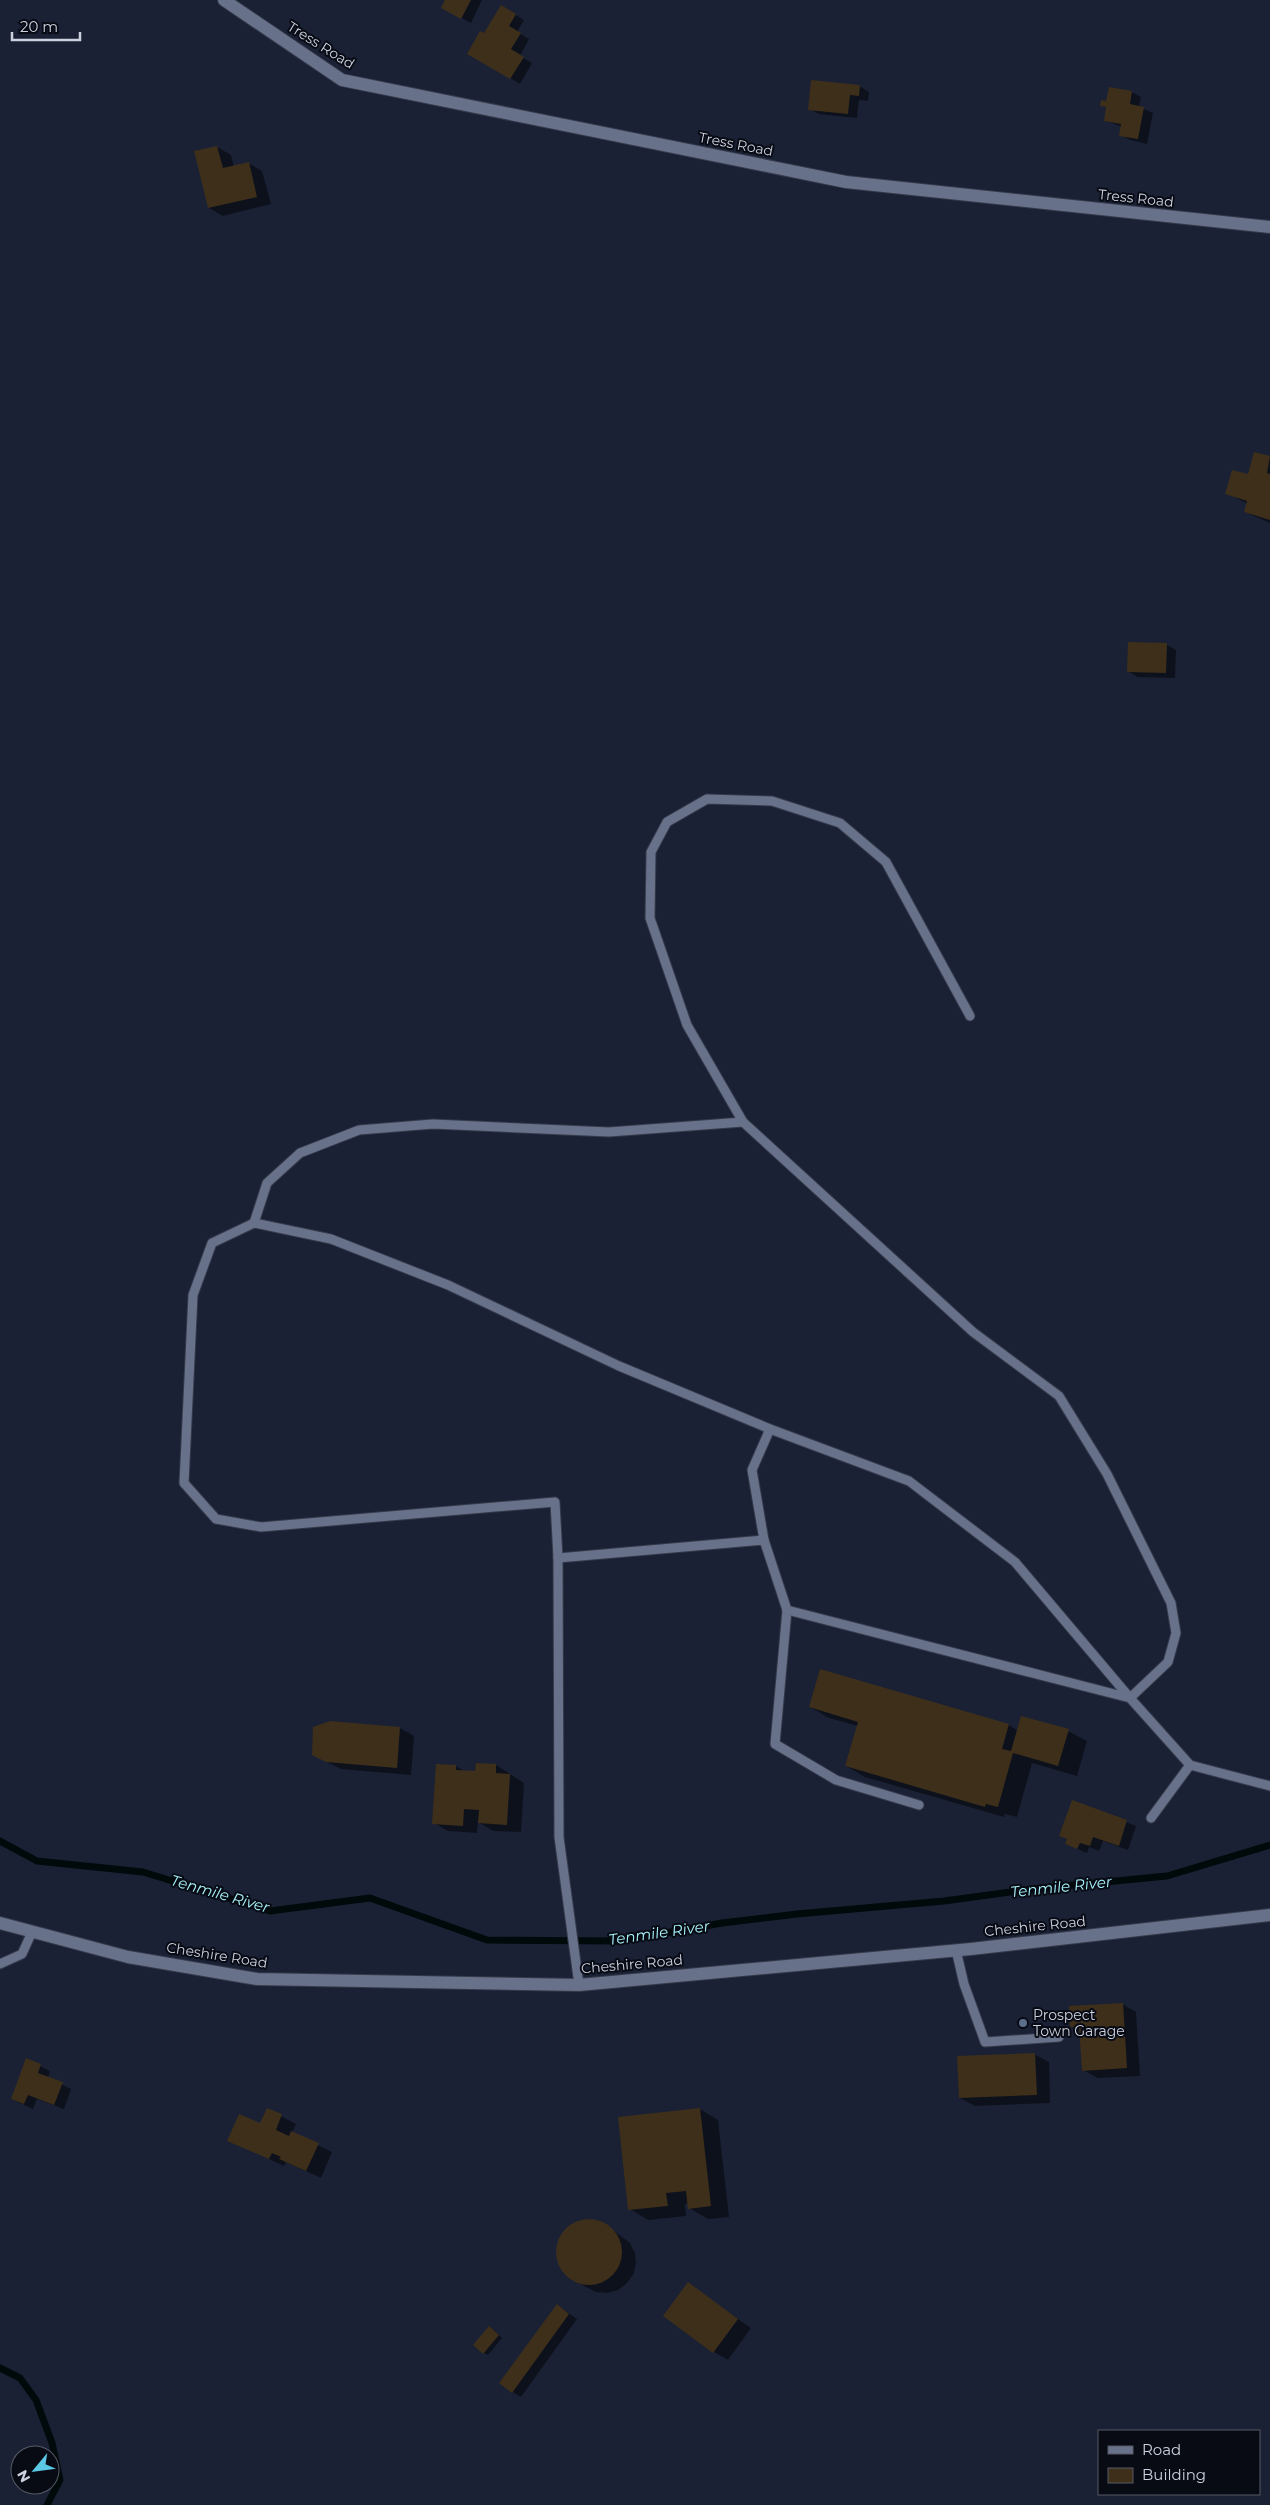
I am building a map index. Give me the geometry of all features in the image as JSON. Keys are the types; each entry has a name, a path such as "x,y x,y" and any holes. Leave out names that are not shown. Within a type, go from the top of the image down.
{"main road":[{"name":"Tress Road","path":"224,0 342,80 846,182 1270,227"},
{"name":"Cheshire Road","path":"0,1924 128,1957 257,1978 579,1985 956,1950 1270,1916"}],"lane":[{"path":"970,1016 886,862 840,823 772,801 707,799 667,822 652,852 650,918 687,1025 743,1122 973,1332 1058,1396 1107,1474 1171,1603 1176,1632 1168,1662 1130,1698"},
{"path":"254,1223 267,1183 300,1153 359,1130 433,1124 609,1132 743,1122"},
{"path":"579,1985 559,1837 556,1502 261,1527 216,1519 184,1483 193,1295 212,1243 254,1223 332,1239 439,1281 619,1366 770,1429 909,1481 1015,1562 1130,1698 1190,1765 1270,1786"},
{"path":"770,1429 752,1470 764,1540 787,1610 775,1744 836,1780 919,1805"},
{"path":"558,1558 764,1540"},
{"path":"787,1610 1130,1698"},
{"path":"1151,1818 1190,1765"},
{"path":"0,1964 22,1954 32,1932"},
{"path":"956,1950 964,1984 985,2042 1059,2037"}],"building":[{"path":"445,0 471,0 461,19 441,8"},
{"path":"501,5 516,14 509,26 521,33 511,49 524,57 510,79 467,54 480,31 484,33"},
{"path":"811,80 860,85 859,96 850,95 848,114 808,110"},
{"path":"1109,87 1132,91 1130,104 1144,107 1138,139 1119,136 1121,124 1104,121 1106,107 1100,106 1101,100 1106,101"},
{"path":"217,146 223,168 249,162 257,197 208,208 194,151"},
{"path":"1254,452 1270,456 1267,473 1270,474 1270,520 1244,512 1247,501 1225,494 1232,470 1248,474"},
{"path":"1128,642 1167,643 1166,673 1127,672"},
{"path":"820,1669 1009,1724 1002,1749 1011,1751 1021,1716 1069,1729 1058,1766 1013,1753 998,1807 986,1804 985,1807 845,1766 858,1722 809,1707"},
{"path":"330,1721 400,1727 397,1768 326,1762 312,1755 313,1727"},
{"path":"476,1763 496,1764 496,1773 510,1774 507,1825 478,1823 479,1810 464,1809 463,1826 432,1824 436,1764 456,1765 456,1770 475,1771"},
{"path":"1072,1800 1127,1820 1119,1846 1093,1837 1090,1846 1080,1843 1077,1849 1065,1844 1067,1839 1059,1836"},
{"path":"1123,2003 1127,2068 1082,2071 1079,2027 1070,2027 1069,2006"},
{"path":"1035,2053 1037,2095 959,2098 957,2056"},
{"path":"26,2058 41,2064 38,2073 63,2082 54,2105 28,2095 24,2104 11,2099"},
{"path":"267,2108 282,2114 276,2130 289,2136 291,2131 319,2143 306,2171 279,2159 281,2157 272,2153 269,2159 227,2141 239,2114 260,2123"},
{"path":"700,2108 711,2206 688,2209 686,2191 666,2193 668,2206 628,2210 618,2117"},
{"path":"589,2219 602,2222 612,2229 619,2239 622,2252 619,2265 612,2275 602,2282 589,2285 576,2282 566,2275 559,2265 556,2252 559,2239 566,2229 576,2222"},
{"path":"688,2282 738,2319 713,2353 663,2316"},
{"path":"557,2304 569,2314 512,2393 499,2383"},
{"path":"489,2326 499,2335 483,2354 473,2345"}],"waterway":[{"name":"Tenmile River","path":"0,1841 37,1861 143,1872 270,1911 370,1898 487,1940 621,1941 722,1923 797,1914 944,1901 1033,1889 1167,1876 1270,1845"},
{"path":"0,2368 20,2378 36,2400 52,2443 60,2480 47,2505"}],"place":[{"name":"Prospect Town Garage","path":"1023,2023"}]}
